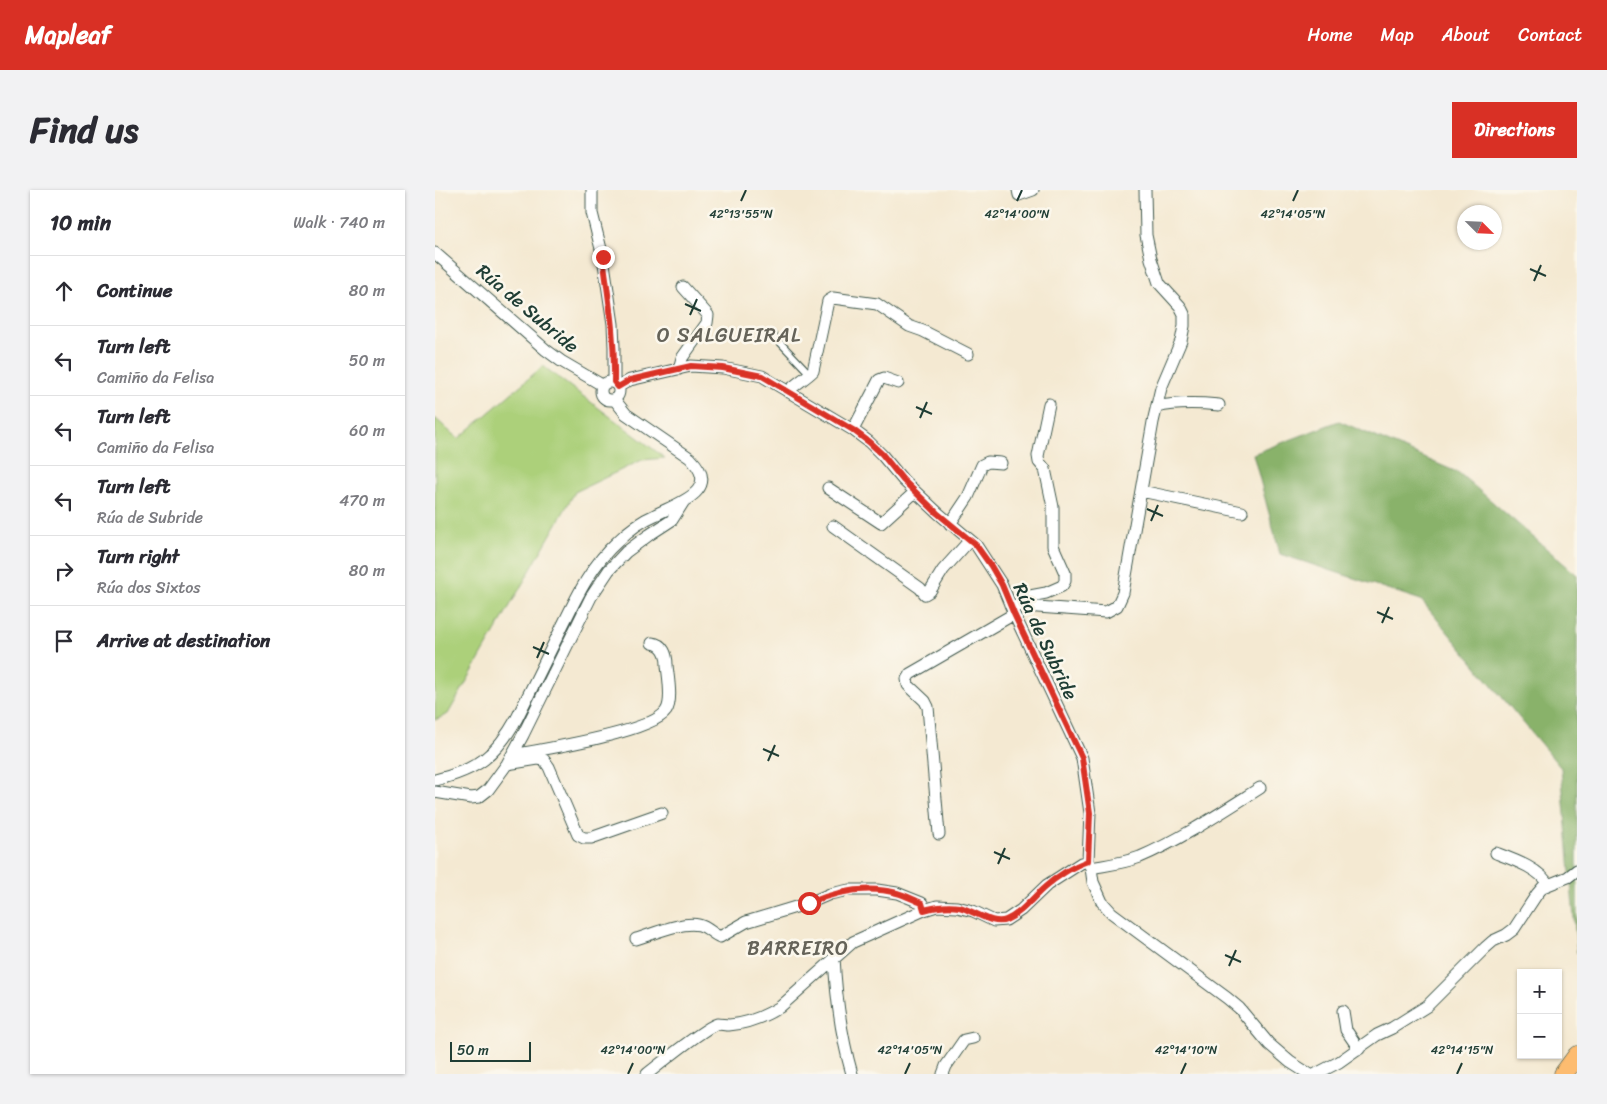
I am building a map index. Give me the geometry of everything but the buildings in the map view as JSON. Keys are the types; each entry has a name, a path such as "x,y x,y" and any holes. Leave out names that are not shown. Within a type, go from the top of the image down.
{"main road":[{"path":"1563,1074 1577,1054"}],"street":[{"path":"592,190 593,213 603,257 613,324 616,384 619,392 618,396 609,400 601,395 602,385 609,381 616,384"},
{"path":"1018,190 1019,195 1033,190"},
{"path":"939,834 928,707 925,701 908,685 907,679 910,674 1012,610 1027,607 1106,612 1117,606 1123,594 1161,388 1181,341 1184,326 1184,314 1180,306 1159,283 1151,259 1146,235 1145,190"},
{"name":"Rúa de Subride","path":"436,254 546,350 602,385"},
{"path":"679,369 682,358 708,319 708,315 683,287"},
{"path":"788,392 795,384 813,371 829,301 833,298 877,304 909,326 968,354"},
{"name":"Rúa de Subride","path":"616,384 691,366 723,368 762,376 853,430 875,448 915,492 976,545 1002,585 1082,758 1090,813 1089,865 1093,882 1102,902 1112,913 1227,998 1239,1008 1269,1044 1290,1062 1309,1074"},
{"path":"853,430 879,380 884,378 898,383"},
{"path":"435,780 469,769 481,762 499,746 514,723 579,593 605,554 630,530 653,515 684,501 696,493 701,483 702,473 690,458 626,414 614,399"},
{"path":"1157,407 1167,404 1196,403 1219,405"},
{"path":"1027,607 1030,596 1054,590 1062,586 1065,581 1065,573 1053,546 1053,507 1045,469 1039,462 1038,456 1049,404"},
{"path":"950,524 968,497 982,466 988,462 1001,463"},
{"path":"828,488 881,523 915,492"},
{"path":"1141,491 1242,512"},
{"path":"435,792 471,798 479,797 488,790 523,735 591,598 609,570 626,552 673,520 684,501"},
{"path":"833,526 925,594 930,591 943,570 970,540"},
{"path":"509,759 615,734 643,724 663,714 669,706 667,660 662,647 651,643"},
{"path":"509,759 544,760 549,766 578,835 584,838 591,838 662,813"},
{"path":"647,1074 717,1024 728,1025 745,1022 780,1007 853,942 937,906 957,907 973,911 994,921 1005,920 1021,910 1047,885 1081,863 1089,865 1138,858 1201,825 1260,788"},
{"path":"1496,853 1522,863 1543,878 1548,885"},
{"path":"1316,1074 1339,1062 1377,1035 1427,1006 1485,948 1514,929 1543,887 1567,877 1577,870"},
{"path":"636,939 689,924 707,928 720,937 746,922 809,903 830,894 849,890 877,890 897,893 922,903 924,910"},
{"path":"834,957 845,1052 852,1074"},
{"path":"1343,1011 1346,1030 1359,1049"},
{"path":"943,1074 946,1066 964,1040 973,1038"}],"lane":[{"path":"773,335 810,374"}],"green space":[{"path":"543,366 665,458 642,460 575,492 448,714 435,720 435,418 458,439"},
{"path":"1339,421 1459,473 1577,575 1577,953 1561,768 1421,600 1280,554 1253,454"}],"district":[{"name":"O SALGUEIRAL","path":"729,335"},
{"name":"BARREIRO","path":"798,948"}],"route":[{"path":"603,257 613,324 615,347 614,382 618,387 630,380 691,366 723,368 749,373 762,376 853,430 869,442 882,454 903,480 937,513 976,545 991,566 1002,585 1082,758 1090,813 1088,861 1081,863 1047,885 1021,910 1005,920 994,921 973,911 957,907 937,906 924,910 922,903 897,893 877,890 849,890 830,894 809,903"}]}
